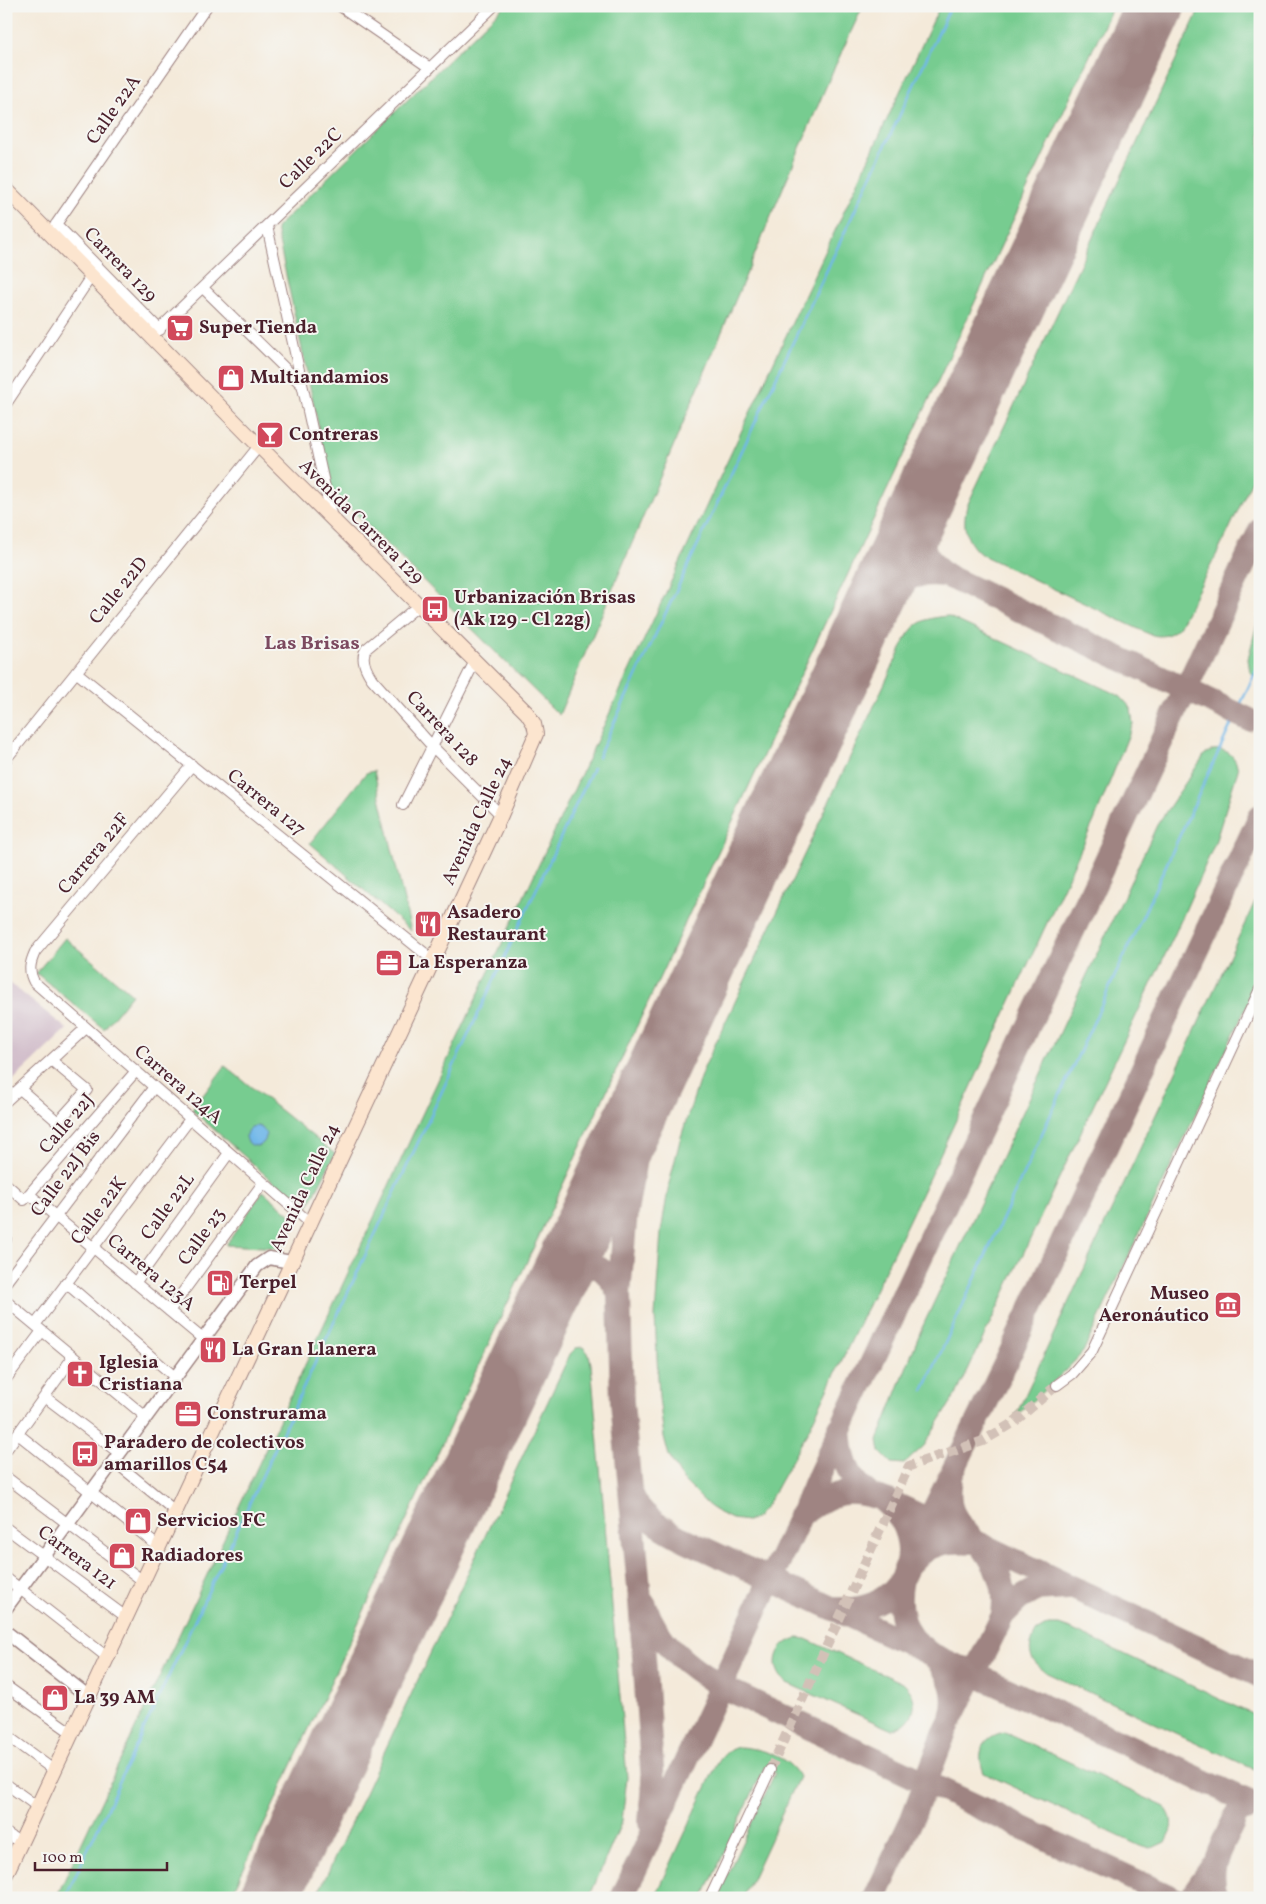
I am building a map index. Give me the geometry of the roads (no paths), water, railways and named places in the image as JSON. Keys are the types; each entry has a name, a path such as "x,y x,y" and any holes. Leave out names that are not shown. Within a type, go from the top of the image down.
{"main road":[{"name":"Avenida Carrera 129","path":"6,189 53,228 92,275 156,333 259,446 527,713 534,724 536,734"},
{"name":"Avenida Calle 24","path":"6,1874 501,815 536,734"}],"street":[{"name":"Calle 22A","path":"53,228 207,6"},
{"path":"340,6 430,68"},
{"name":"Calle 22C","path":"156,333 494,6"},
{"path":"267,226 332,519"},
{"name":"Carrera 129","path":"53,228 156,333"},
{"path":"6,404 92,275"},
{"path":"203,288 303,386"},
{"name":"Calle 22D","path":"6,759 259,446"},
{"name":"Carrera 128","path":"419,605 366,649 364,662 372,679 432,746 501,815"},
{"path":"403,805 475,661"},
{"name":"Carrera 127","path":"76,672 433,960"},
{"name":"Carrera 22F","path":"29,969 35,952 192,765"},
{"name":"Carrera 124A","path":"29,969 34,982 310,1223"},
{"path":"1057,1385 1072,1374 1092,1351 1260,989"},
{"path":"6,1101 86,1028"},
{"path":"20,1089 58,1122 87,1090 51,1060"},
{"name":"Calle 22J","path":"27,1197 136,1071"},
{"name":"Calle 22J Bis","path":"6,1282 154,1087"},
{"name":"Calle 22K","path":"6,1379 66,1283 190,1119"},
{"name":"Calle 22L","path":"135,1283 229,1153"},
{"name":"Calle 23","path":"169,1311 263,1183"},
{"name":"Carrera 123A","path":"6,1184 56,1217 204,1340"},
{"path":"6,1608 260,1262 269,1258 291,1262"},
{"path":"66,1283 176,1378"},
{"path":"8,1307 38,1328 146,1417"},
{"path":"6,1450 73,1357"},
{"path":"45,1397 117,1457 175,1511"},
{"path":"18,1434 159,1547"},
{"path":"6,1477 143,1581"},
{"name":"Carrera 121","path":"6,1528 126,1617"},
{"path":"6,1578 107,1657"},
{"path":"6,1632 89,1697"},
{"path":"6,1686 72,1733"},
{"path":"6,1735 55,1771"},
{"path":"710,1898 770,1770"},
{"path":"6,1784 38,1806"},
{"path":"6,1833 21,1843"}],"water":[{"path":"252,1126 260,1126 266,1132 266,1140 260,1146 252,1146 246,1140 246,1132"}],"waterway":[{"path":"598,757 951,6"},
{"path":"923,1391 1260,662"},
{"path":"65,1898 593,768"}],"tunnel":[{"path":"770,1770 909,1466 983,1441 1013,1423 1057,1385"}],"place":[{"name":"Super Tienda","path":"180,328"},
{"name":"Multiandamios","path":"231,378"},
{"name":"Contreras","path":"270,435"},
{"name":"Urbanización Brisas (Ak 129 - Cl 22g)","path":"435,609"},
{"name":"Asadero Restaurant","path":"428,924"},
{"name":"La Esperanza","path":"389,963"},
{"name":"Terpel","path":"220,1283"},
{"name":"Museo Aeronáutico","path":"1228,1305"},
{"name":"La Gran Llanera","path":"213,1350"},
{"name":"Iglesia Cristiana","path":"80,1374"},
{"name":"Construrama","path":"188,1414"},
{"name":"Paradero de colectivos amarillos C54","path":"85,1454"},
{"name":"Servicios FC","path":"138,1521"},
{"name":"Radiadores","path":"122,1556"},
{"name":"La 39 AM","path":"55,1698"}],"district":[{"name":"Las Brisas","path":"312,644"}]}
